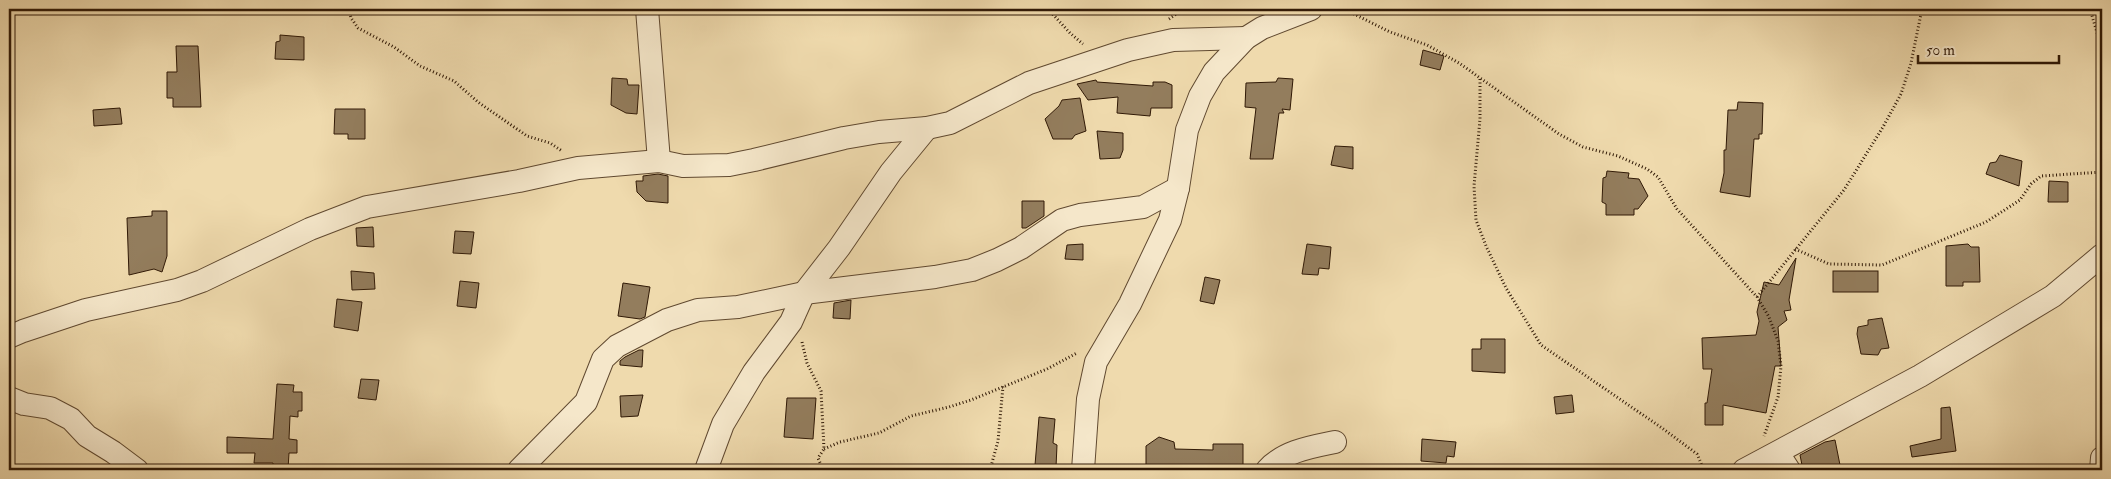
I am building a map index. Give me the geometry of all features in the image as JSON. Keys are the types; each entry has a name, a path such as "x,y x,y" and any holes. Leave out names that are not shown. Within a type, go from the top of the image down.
{"street":[{"path":"648,9 658,161"},
{"path":"1083,470 1088,399 1096,362 1130,304 1170,220 1178,188 1187,130 1200,96 1214,72 1246,38 1262,28 1311,9"},
{"path":"9,337 77,313 177,290 202,282 310,229 368,208 511,183 578,168 658,161 683,166 729,164 754,160 844,138 879,132 927,128 950,123 1029,83 1150,43 1173,40 1246,38"},
{"path":"706,470 723,424 754,372 790,322 804,293 839,248 891,172 927,128"},
{"path":"519,470 586,402 603,358 617,346 667,320 698,310 738,308 804,293 935,277 972,270 1021,248 1062,220 1080,215 1143,207 1178,188"},
{"path":"1770,465 2053,296 2102,256"},
{"path":"9,398 24,404 50,408 71,419 87,436 113,452 136,470"},
{"path":"1267,470 1275,461 1290,454 1335,442"},
{"path":"2101,470 2102,458"}],"path":[{"path":"349,9 351,18 358,28 394,47 420,66 454,81 478,102 527,136 550,143 566,154 578,168"},
{"path":"1048,9 1070,33 1100,59"},
{"path":"1344,9 1390,32 1427,45 1460,63 1551,128 1583,147 1618,156 1647,169 1658,177 1677,209 1757,297 1769,318 1778,341 1781,366 1770,465"},
{"path":"1757,297 1844,190 1888,119 1901,94 1911,63 1922,9"},
{"path":"2090,9 2102,49"},
{"path":"1480,79 1480,119 1474,186 1476,220 1486,246 1525,320 1541,345 1697,454 1704,470"},
{"path":"1795,249 1829,264 1882,266 1986,222 2020,200 2031,184 2042,176 2102,172"},
{"path":"790,322 802,342 807,363 821,391 824,449"},
{"path":"824,470 818,458 824,449 840,442 879,433 911,416 949,407 1047,369 1082,350"},
{"path":"990,470 998,441 1003,386"}],"building":[{"path":"280,35 304,37 304,60 275,59 276,42 280,41"},
{"path":"176,46 198,46 201,107 173,107 173,98 167,98 167,72 177,72"},
{"path":"1423,50 1444,56 1440,70 1420,65"},
{"path":"612,78 627,79 628,85 639,85 637,114 626,113 611,105"},
{"path":"1278,78 1293,79 1290,110 1282,109 1284,113 1279,113 1273,159 1250,159 1256,108 1245,107 1246,83 1276,82"},
{"path":"1096,80 1097,82 1153,86 1153,82 1165,82 1172,85 1172,108 1151,108 1150,116 1117,113 1118,97 1088,100 1077,84"},
{"path":"1080,98 1086,131 1075,135 1072,139 1053,139 1045,119 1059,106 1062,100"},
{"path":"1738,102 1763,103 1762,134 1759,134 1759,139 1754,139 1750,197 1720,192 1724,173 1728,110 1737,110"},
{"path":"120,108 122,124 94,126 93,110"},
{"path":"335,109 365,109 365,139 348,139 348,134 334,134"},
{"path":"1097,131 1123,133 1123,150 1120,158 1100,159"},
{"path":"1335,146 1353,147 1353,169 1331,165"},
{"path":"2000,155 2022,161 2019,186 1986,174 1990,163 1996,162"},
{"path":"1607,171 1629,173 1628,178 1639,179 1648,196 1638,209 1634,209 1634,215 1606,215 1606,204 1602,202 1603,178 1606,177"},
{"path":"658,174 668,176 668,203 646,201 637,192 636,181 643,181 643,176"},
{"path":"2049,181 2068,182 2068,202 2048,202"},
{"path":"1022,201 1044,201 1044,216 1026,228 1022,228"},
{"path":"152,211 167,211 167,256 162,272 154,269 129,275 127,218 152,216"},
{"path":"373,227 374,247 357,246 356,228"},
{"path":"455,231 474,232 471,254 453,253"},
{"path":"1083,244 1083,260 1065,259 1067,245"},
{"path":"1307,244 1331,247 1329,269 1319,268 1318,275 1302,274"},
{"path":"1968,244 1971,247 1979,247 1980,282 1963,282 1963,286 1946,286 1946,246"},
{"path":"1796,258 1789,300 1791,310 1784,311 1787,320 1778,327 1781,366 1775,366 1766,413 1723,405 1723,425 1705,425 1705,403 1707,403 1712,369 1703,369 1702,338 1756,335 1759,321 1757,312 1764,282 1779,285"},
{"path":"351,271 374,273 375,289 352,290"},
{"path":"1833,271 1878,271 1878,292 1833,292"},
{"path":"1205,277 1220,280 1214,304 1200,301"},
{"path":"460,281 479,283 476,308 457,306"},
{"path":"623,283 650,287 645,317 640,319 618,316"},
{"path":"337,299 362,302 358,331 334,327"},
{"path":"851,300 850,319 833,318 834,303"},
{"path":"1882,318 1889,348 1881,349 1878,355 1861,354 1857,334 1858,327 1868,325 1868,320"},
{"path":"1481,339 1505,339 1505,373 1472,371 1472,349 1481,349"},
{"path":"643,350 642,367 620,365 620,361 625,357"},
{"path":"361,379 379,380 376,400 358,398"},
{"path":"277,384 294,385 293,392 302,392 302,411 298,411 298,417 290,416 289,439 297,440 297,453 289,453 288,469 273,469 273,463 254,463 255,453 227,453 227,437 273,439"},
{"path":"643,395 638,416 621,417 620,396"},
{"path":"1572,395 1574,412 1556,414 1554,397"},
{"path":"787,398 816,398 813,439 784,437"},
{"path":"1950,407 1956,451 1912,457 1910,446 1941,439 1941,408"},
{"path":"1039,417 1055,419 1053,443 1057,445 1056,467 1035,465"},
{"path":"1159,437 1174,442 1175,449 1213,450 1213,444 1243,444 1243,470 1146,470 1146,446"},
{"path":"1422,439 1456,442 1454,457 1447,456 1446,463 1421,461"},
{"path":"1835,440 1841,470 1823,470 1823,467 1803,470 1800,455 1825,442"}]}
